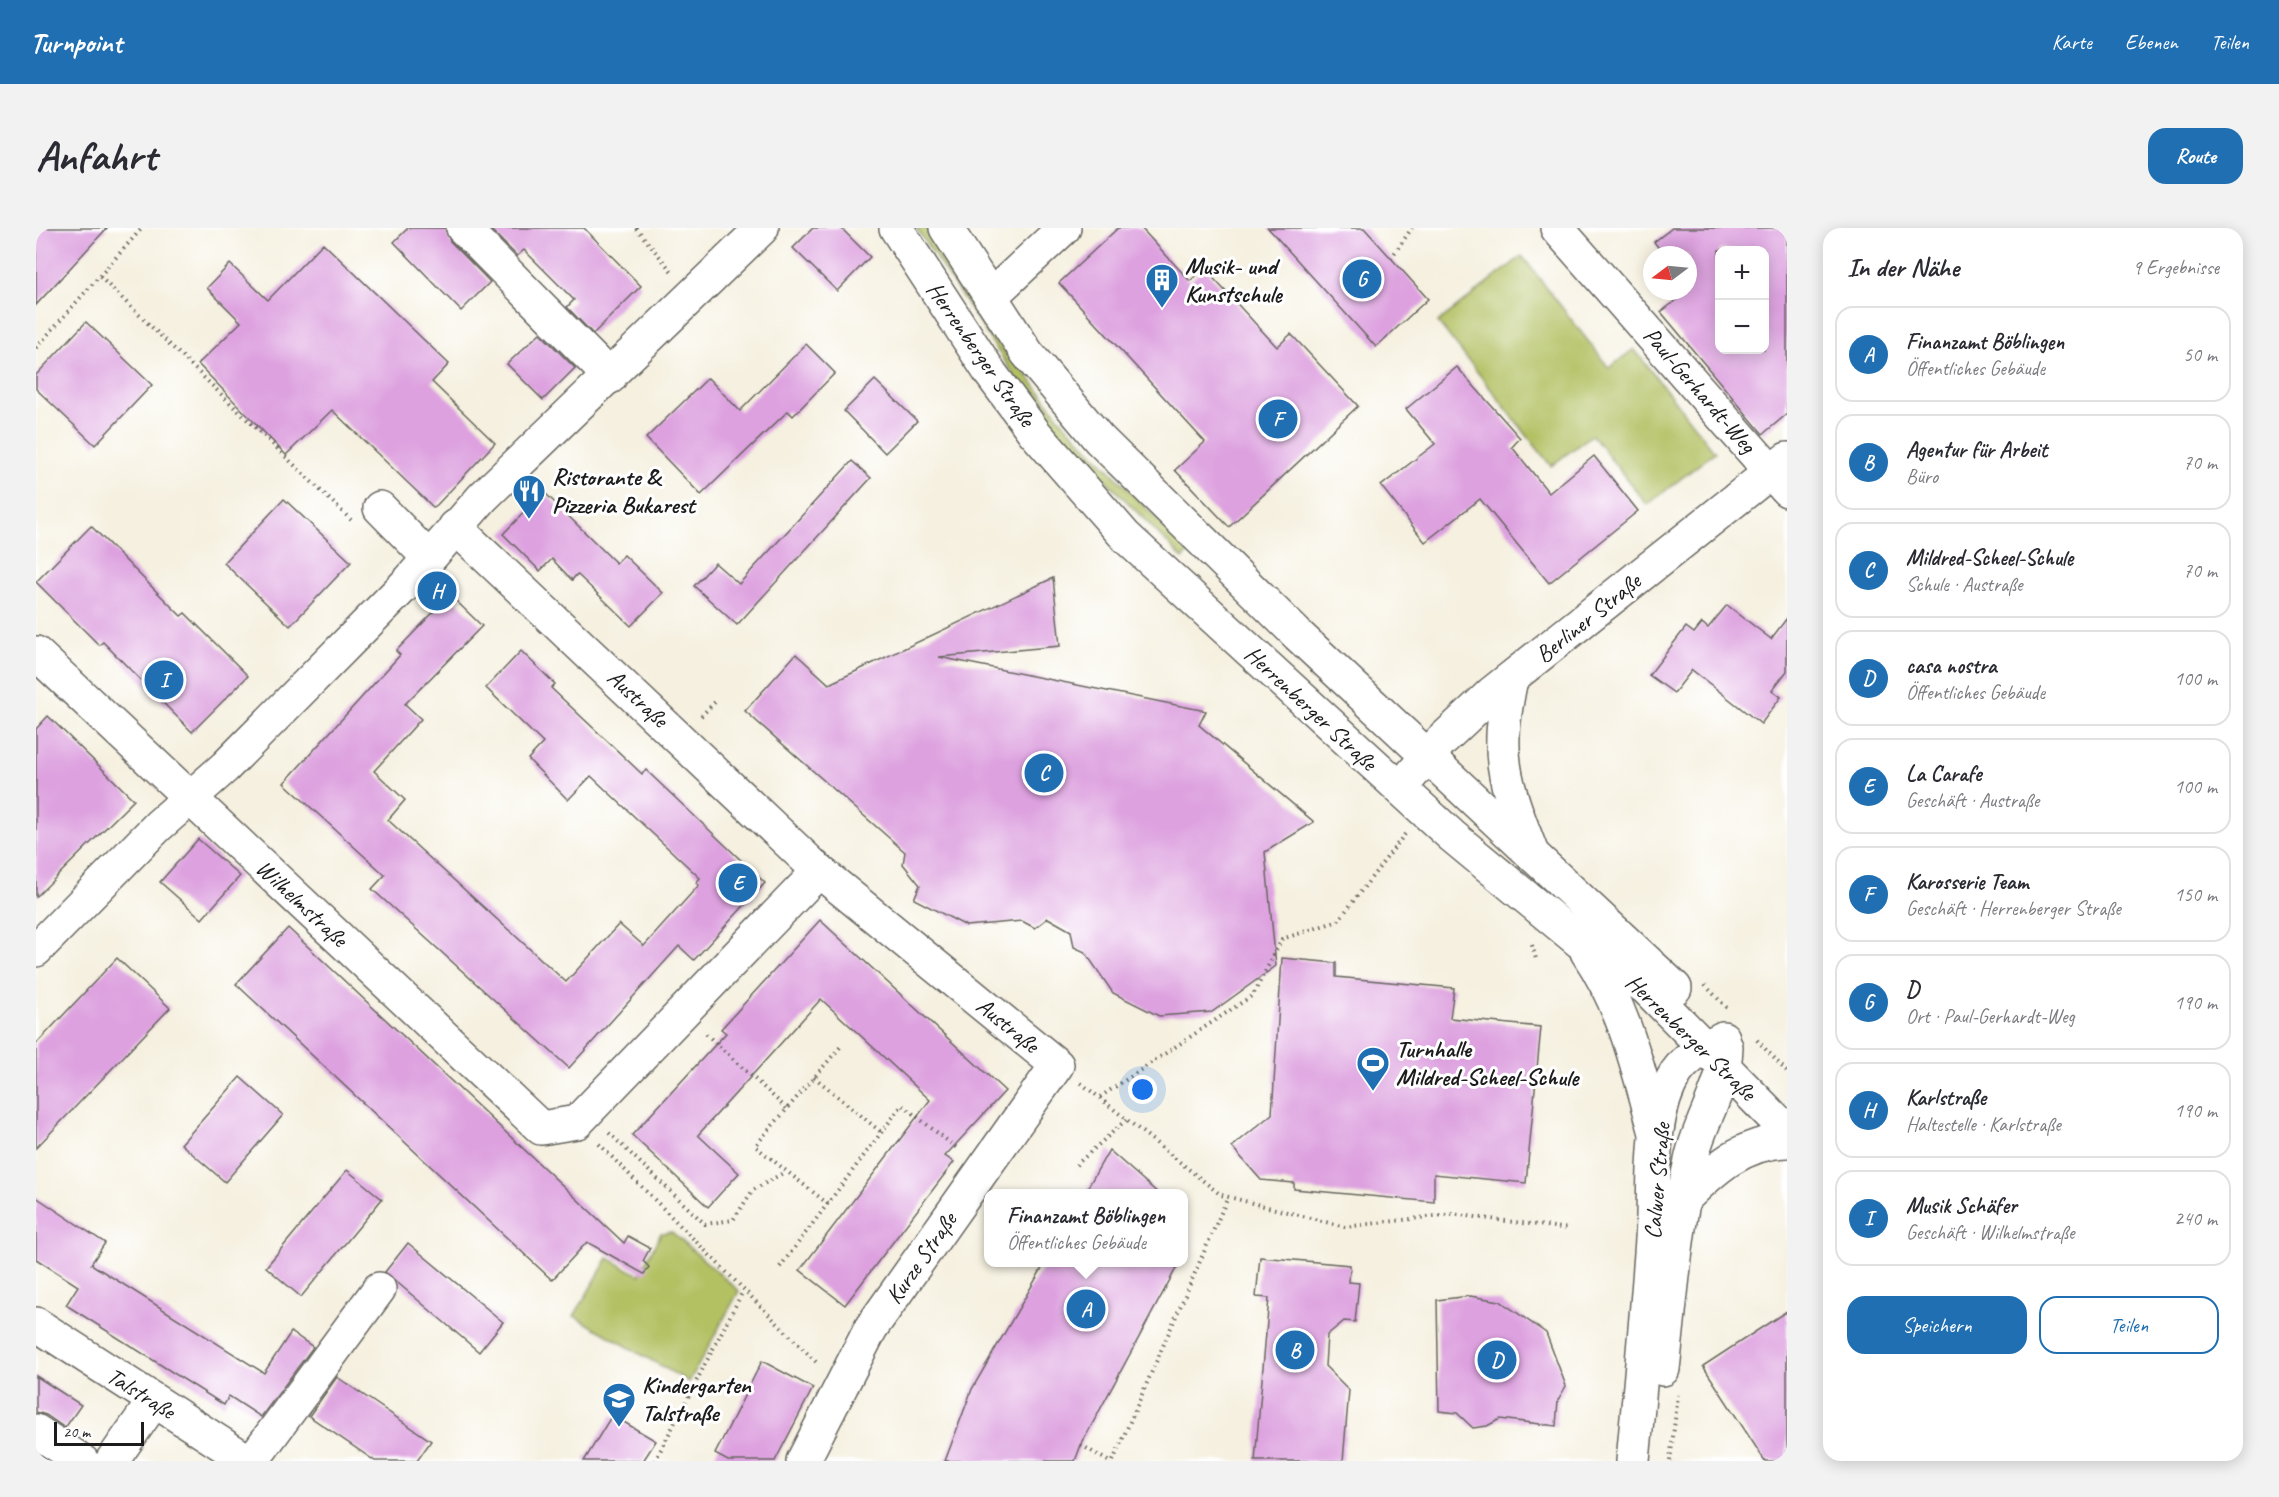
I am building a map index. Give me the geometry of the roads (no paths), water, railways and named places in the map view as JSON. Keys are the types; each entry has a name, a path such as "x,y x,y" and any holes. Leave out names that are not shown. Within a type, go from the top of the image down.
{"street":[{"path":"463,228 610,377"},
{"path":"36,950 158,826 191,798 402,589 455,527 762,228"},
{"name":"Herrenberger Straße","path":"896,228 991,374 1034,432 1093,501 1134,544 1452,836 1579,941 1727,1046 1787,1131"},
{"name":"Herrenberger Straße","path":"946,228 1027,353 1099,439 1209,550 1426,757 1531,851 1787,1103"},
{"path":"990,297 1064,228"},
{"name":"Paul-Gerhardt-Weg","path":"1557,228 1782,473"},
{"name":"Berliner Straße","path":"1400,788 1455,727 1511,679 1782,473"},
{"path":"368,517 428,557"},
{"name":"Austraße","path":"455,527 819,871 1057,1065"},
{"name":"Wilhelmstraße","path":"36,653 541,1128 582,1117 819,871"},
{"path":"1511,679 1502,722 1501,756 1507,784 1531,851"},
{"path":"1579,941 1607,982 1634,1046 1657,1137"},
{"name":"Calwer Straße","path":"1633,1461 1652,1236 1657,1137 1665,1096 1677,1072 1727,1046"},
{"name":"Calwer Straße","path":"1653,1461 1684,1199 1692,1155 1727,1046"},
{"name":"Kurze Straße","path":"803,1461 871,1328 1057,1065"},
{"path":"1684,1199 1710,1173 1751,1147 1770,1141 1787,1141"},
{"path":"252,1461 379,1289"},
{"name":"Talstraße","path":"36,1324 248,1461"},
{"path":"112,1461 154,1401"},
{"path":"36,1431 82,1461"}],"place":[{"name":"D","path":"1362,279"},
{"name":"Musik- und Kunstschule","path":"1162,309"},
{"name":"Karosserie Team","path":"1278,419"},
{"name":"Ristorante & Pizzeria Bukarest","path":"529,520"},
{"name":"Karlstraße","path":"437,591"},
{"name":"Musik Schäfer","path":"164,680"},
{"name":"Mildred-Scheel-Schule","path":"1044,773"},
{"name":"La Carafe","path":"738,883"},
{"name":"Turnhalle Mildred-Scheel-Schule","path":"1373,1092"},
{"name":"Finanzamt Böblingen","path":"1086,1309"},
{"name":"Agentur für Arbeit","path":"1295,1350"},
{"name":"casa nostra","path":"1497,1360"},
{"name":"Kindergarten Talstraße","path":"619,1428"}]}
